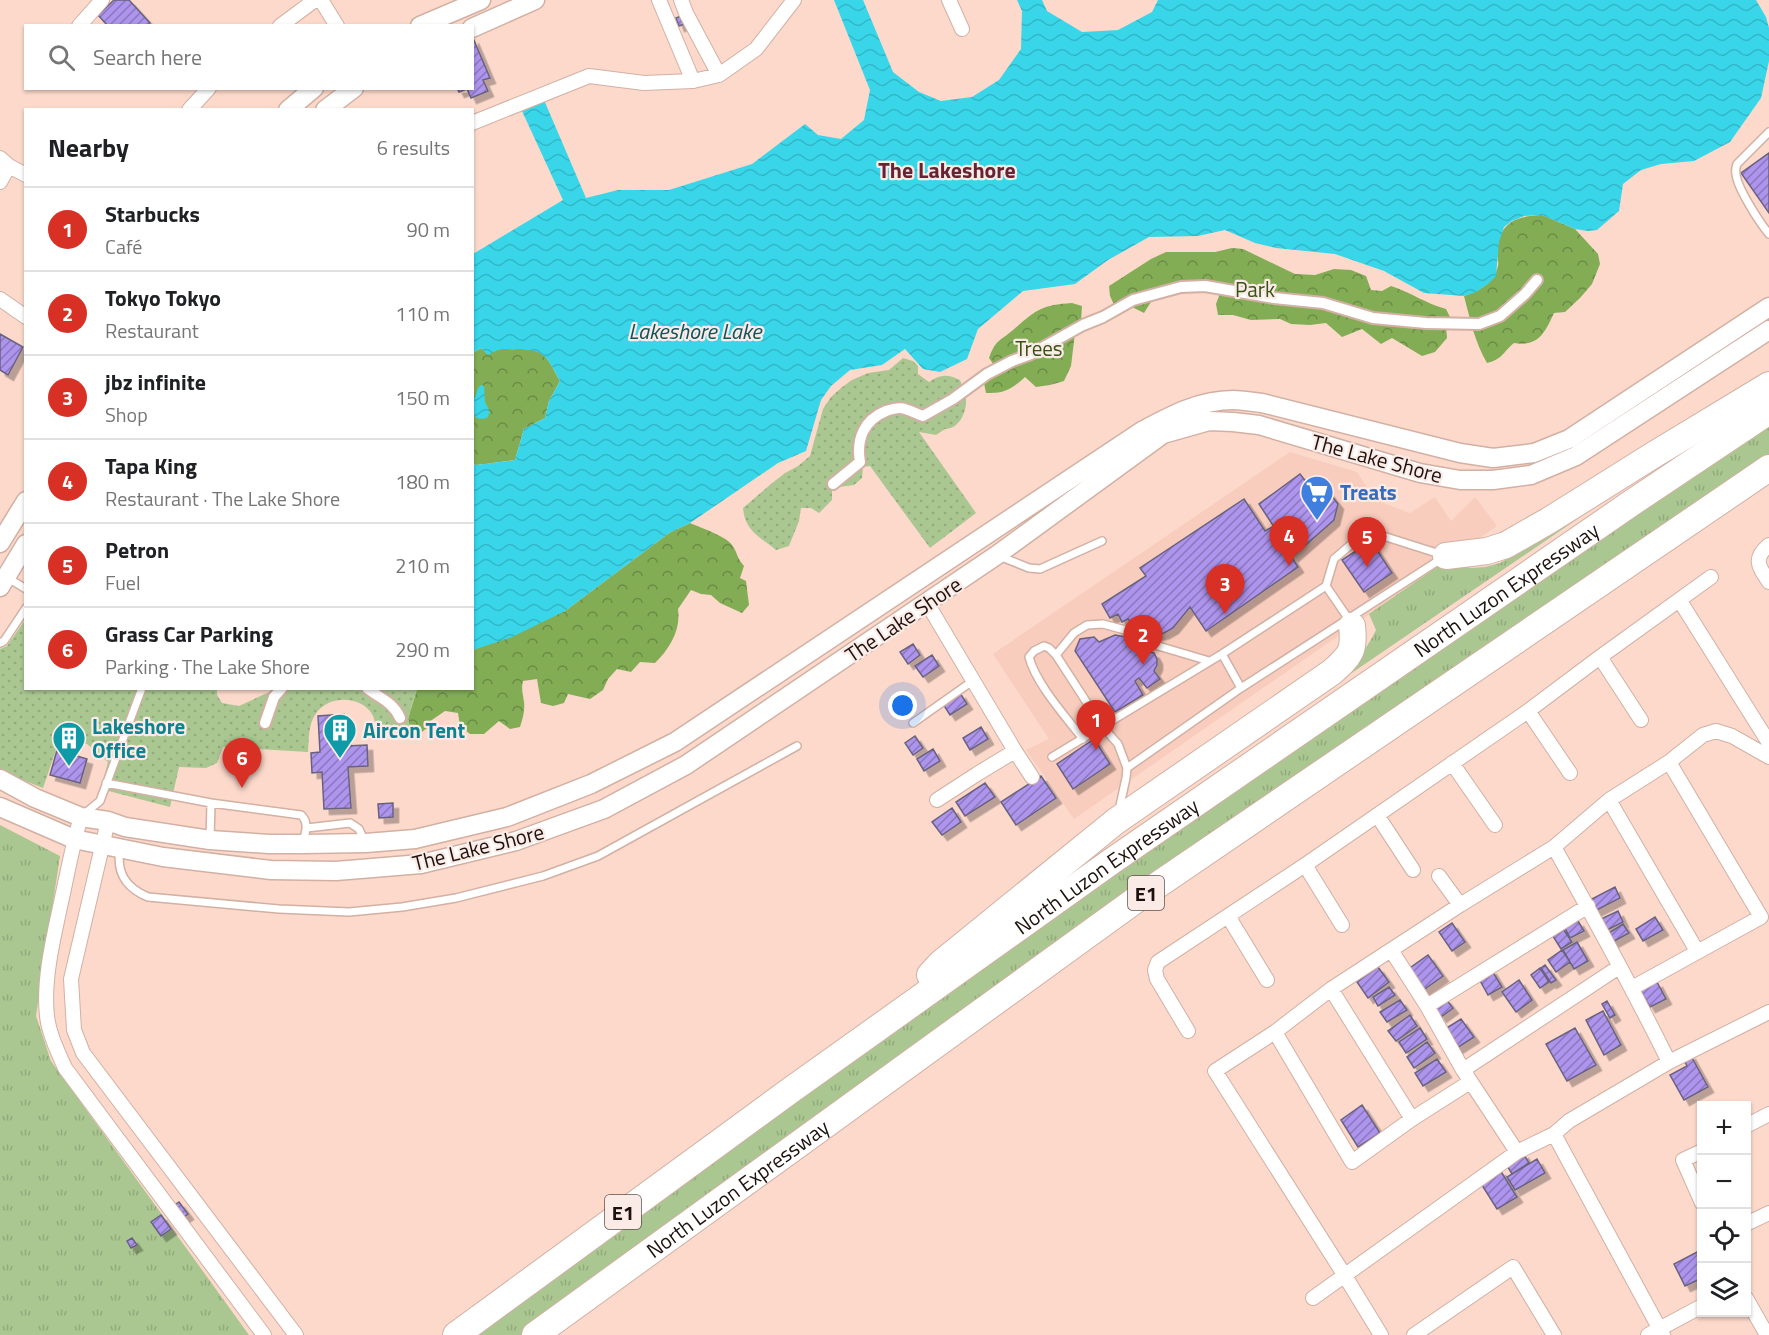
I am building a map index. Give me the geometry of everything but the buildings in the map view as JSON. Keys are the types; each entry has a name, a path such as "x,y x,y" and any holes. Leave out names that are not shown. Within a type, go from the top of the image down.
{"highway":[{"path":"1446,556 1487,551 1506,545 1769,385"},
{"name":"North Luzon Expressway","path":"456,1335 790,1090 1112,861 1304,726 1769,411"},
{"name":"North Luzon Expressway","path":"535,1335 1137,899 1769,468"},
{"path":"899,1013 941,963 1116,821 1332,672 1350,653 1353,641 1350,622"}],"street":[{"path":"81,24 102,0"},
{"path":"283,24 315,0"},
{"path":"321,0 336,24"},
{"path":"425,24 481,0"},
{"path":"474,27 535,0"},
{"path":"681,0 720,75"},
{"path":"474,122 589,76 644,83 693,81 720,75 756,49 794,0"},
{"path":"949,0 962,29"},
{"path":"662,1 693,81"},
{"path":"191,108 207,90"},
{"path":"290,108 312,90"},
{"path":"328,108 351,90"},
{"path":"0,182 4,162 24,174"},
{"path":"833,484 860,462 858,452 861,438 872,418 892,409 904,408 923,416 953,399 987,374 1031,354 1083,325 1133,300 1181,286 1204,286 1274,298 1323,303 1373,318 1426,323 1479,324 1500,316 1537,280"},
{"path":"0,299 24,316"},
{"name":"The Lake Shore","path":"0,779 35,798 81,817 210,840 269,844 305,836 334,844 366,843 415,839 507,817 591,784 675,742 1142,431 1172,415 1201,404 1232,400 1262,403 1460,453 1493,458 1534,453 1569,439 1769,307"},
{"name":"The Lake Shore","path":"0,807 75,839 163,857 254,868 336,872 421,864 516,841 604,809 686,765 990,560 1163,434 1209,421 1233,422 1259,425 1420,473 1460,480 1493,480 1531,474 1576,456 1769,330"},
{"path":"1330,446 1336,422"},
{"path":"24,504 4,536 24,539"},
{"path":"1769,545 1761,552 1758,562 1769,582"},
{"path":"971,546 990,560"},
{"path":"3,582 24,547"},
{"path":"1188,1030 1157,979 1155,970 1158,962 1305,865 1528,711 1711,578"},
{"path":"1680,601 1769,743"},
{"path":"927,603 1032,777"},
{"path":"1600,657 1641,720"},
{"path":"265,723 274,697 280,690"},
{"path":"370,690 382,700 391,703 400,718"},
{"path":"1528,711 1570,773"},
{"path":"1381,1335 1215,1071 1275,1032 1331,989 1554,847 1609,800 1669,762 1703,735 1716,731 1732,736 1769,757"},
{"path":"937,800 1015,752"},
{"path":"1632,988 1761,917 1669,762"},
{"path":"1452,763 1495,825"},
{"path":"1609,800 1697,951"},
{"path":"1377,815 1413,870"},
{"path":"81,817 52,946 47,1016 54,1042 65,1068 264,1335"},
{"path":"116,824 71,979 74,1030 83,1053 296,1335"},
{"path":"334,844 336,872"},
{"path":"1554,847 1632,988 1669,1062"},
{"path":"1305,865 1342,925"},
{"path":"1439,876 1460,905"},
{"path":"1427,1006 1588,906"},
{"path":"1228,916 1267,980"},
{"path":"1391,950 1427,1006 1467,1076 1517,1152"},
{"path":"1275,1032 1352,1162 1619,967"},
{"path":"1331,989 1412,1119"},
{"path":"1313,1298 1517,1152 1554,1134 1569,1121 1669,1062 1769,1012"},
{"path":"65,1068 83,1053"},
{"path":"1751,1123 1769,1114"},
{"path":"1554,1134 1657,1333 1697,1308"},
{"path":"1697,1152 1683,1160 1697,1193"},
{"path":"1751,1222 1769,1213"},
{"path":"1414,1335 1512,1267 1554,1335"},
{"path":"1751,1304 1765,1320 1767,1335"}],"lane":[{"path":"1769,132 1737,164 1735,171 1737,181 1769,234"},
{"path":"1052,757 1222,654 1326,586 1334,559 1362,535 1380,535 1446,556"},
{"path":"990,560 1040,569 1102,541"},
{"path":"1127,768 1241,688 1350,622 1446,556"},
{"path":"3,582 24,588"},
{"path":"1326,586 1350,622"},
{"path":"0,643 4,641 24,611"},
{"path":"1056,656 1074,633 1087,625 1103,624 1125,630 1138,640 1209,661"},
{"path":"1083,739 1059,708 1032,666 1029,657 1034,651 1044,646 1056,656 1102,726 1118,744 1127,768 1116,821"},
{"path":"1222,654 1241,688"},
{"path":"913,723 974,680"},
{"path":"81,817 100,801 141,690"},
{"path":"111,847 123,878 137,892 148,897 337,912 402,907 456,898 543,876 598,856 797,746"},
{"path":"106,783 210,803 301,814 304,818 305,836 350,823 359,829 366,843"},
{"path":"100,801 116,824"},
{"path":"210,803 210,840"}],"shaded area":[{"path":"1290,452 1357,472 1375,500 1410,513 1435,497 1451,521 1475,497 1497,526 1074,819 1026,750 1049,739 993,654"}],"green space":[{"path":"1542,215 1575,229 1598,254 1600,264 1592,284 1565,312 1554,313 1540,337 1529,343 1514,343 1499,358 1487,363 1476,339 1464,296 1480,289 1496,272 1498,242 1505,227 1517,219"},
{"name":"Park","path":"1232,248 1243,249 1295,274 1315,275 1334,269 1351,270 1366,276 1371,290 1382,291 1391,286 1446,309 1450,317 1446,326 1447,338 1435,352 1422,356 1392,338 1381,344 1362,329 1342,337 1326,323 1291,324 1280,319 1251,320 1233,315 1218,315 1216,304 1222,288 1188,281 1154,297 1144,313 1128,305 1115,307 1110,296 1109,286 1166,252 1215,252"},
{"name":"Trees","path":"1072,303 1082,306 1081,322 1075,333 1071,366 1064,381 1036,387 1025,377 1007,390 986,393 983,378 994,365 989,358 998,341 1040,310 1053,305"},
{"path":"481,348 488,354 502,349 533,350 548,360 560,381 549,401 545,418 524,429 515,460 474,464 474,352"},
{"path":"903,358 913,361 918,366 918,374 929,382 944,376 960,380 966,404 958,423 936,435 919,432 976,513 930,548 870,466 863,467 862,478 854,485 832,488 832,500 819,513 811,508 801,508 799,521 789,546 776,550 750,528 743,508 785,473 810,456 823,409 831,397 852,380 868,373 889,370"},
{"path":"1769,421 1769,460 523,1335 474,1335 1140,852"},
{"path":"1591,503 1592,509 1302,707 1344,672 1370,642 1376,630 1369,614 1450,558 1470,568 1500,563 1546,535"},
{"path":"690,523 729,542 744,566 740,578 746,581 749,605 742,613 720,603 711,595 691,590 678,609 678,624 670,645 655,663 640,662 631,672 617,669 608,679 603,690 590,699 568,694 564,703 553,706 541,703 537,679 523,681 524,708 520,727 510,729 499,721 484,734 470,734 460,726 458,713 445,711 429,722 427,728 418,735 411,733 408,719 417,690 474,690 474,650 565,611 669,533"},
{"path":"24,621 24,690 217,690 222,703 239,706 274,690 416,690 408,719 410,727 377,733 373,716 367,708 352,701 335,701 320,708 315,715 309,733 308,752 223,747 217,763 206,768 179,767 170,807 101,789 108,762 87,744 58,744 43,788 0,771 0,649 7,646"},
{"path":"0,825 60,856 36,1016 51,1061 249,1335 0,1335"}],"water":[{"name":"Lakeshore Lake","path":"834,0 863,0 893,72 919,92 941,101 972,97 999,80 1021,49 1022,11 1017,0 1042,0 1047,11 1082,32 1118,30 1152,12 1158,0 1756,0 1766,17 1769,28 1769,61 1761,98 1730,142 1694,161 1661,164 1641,170 1623,184 1619,211 1597,230 1575,229 1542,215 1524,216 1512,221 1504,227 1499,242 1496,276 1476,292 1464,296 1424,293 1384,271 1335,254 1276,248 1255,243 1225,230 1198,236 1149,237 1108,260 1075,284 1023,291 978,329 967,359 940,372 923,369 905,349 882,365 850,370 831,386 821,400 806,451 778,463 690,523 669,533 565,611 512,637 474,650 474,464 515,460 524,429 545,418 549,401 560,381 548,360 533,351 502,349 488,355 481,348 474,352 474,253 563,200 522,111 544,100 586,198 618,190 669,190 752,164 805,124 818,135 841,139 864,120 870,90"},
{"path":"481,385 484,386 485,402 490,412 487,418 476,418 474,413 474,399"}],"place":[{"name":"Treats","path":"1317,521"},
{"name":"Tapa King","path":"1289,566"},
{"name":"Petron","path":"1367,567"},
{"name":"jbz infinite","path":"1225,614"},
{"name":"Tokyo Tokyo","path":"1143,665"},
{"name":"Starbucks","path":"1096,750"},
{"name":"Aircon Tent","path":"340,759"},
{"name":"Lakeshore Office","path":"69,767"},
{"name":"Grass Car Parking","path":"242,788"}],"district":[{"name":"The Lakeshore","path":"947,170"}]}
